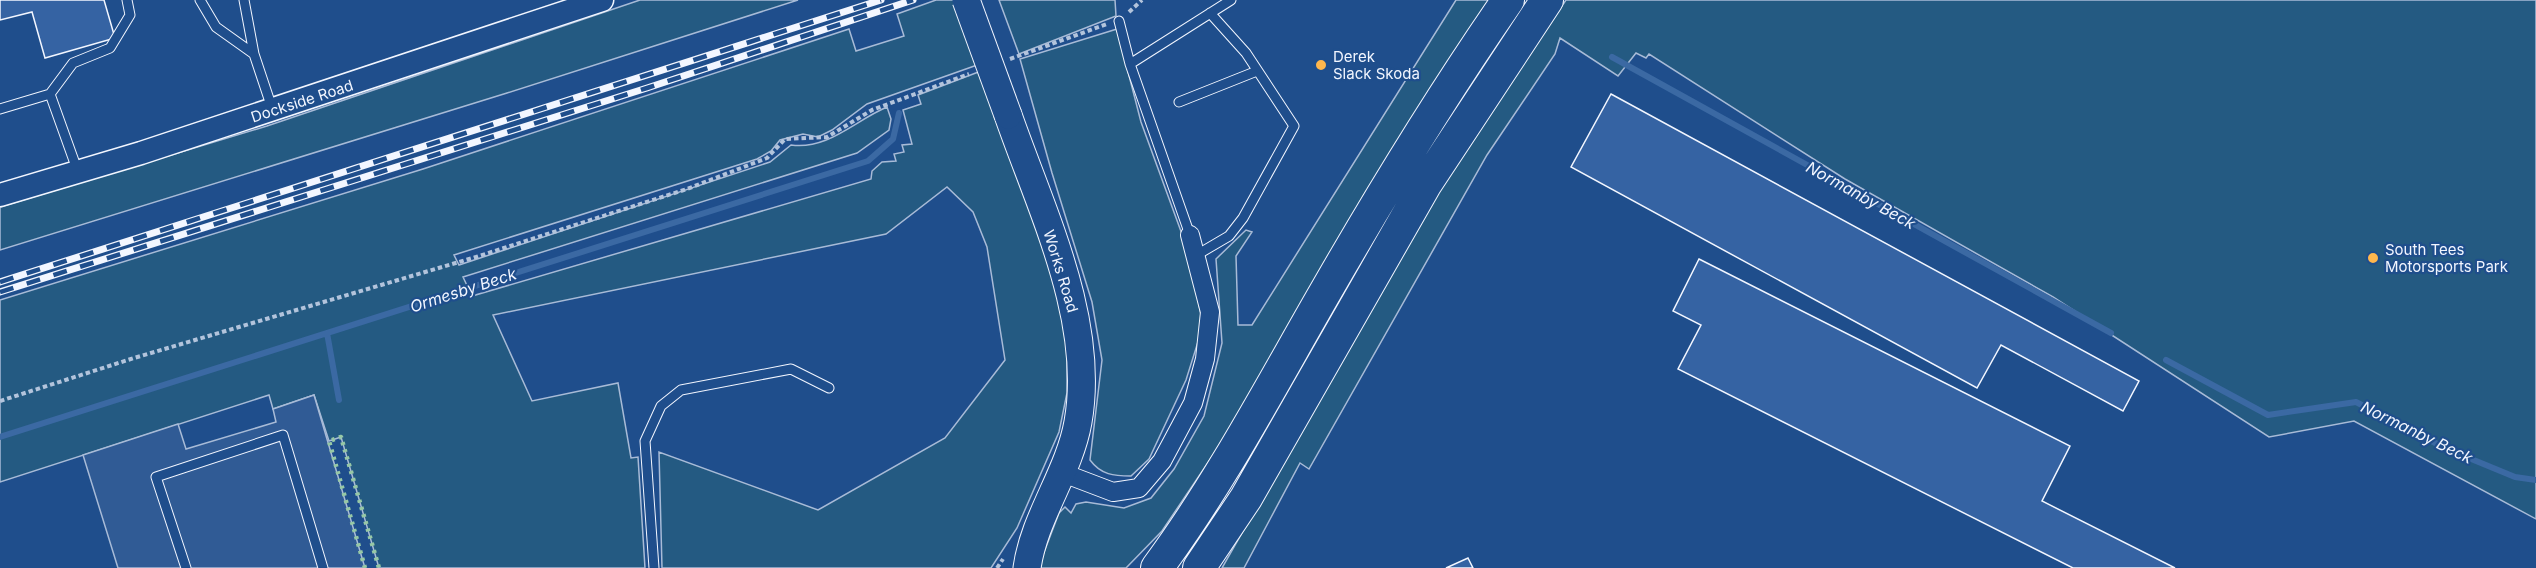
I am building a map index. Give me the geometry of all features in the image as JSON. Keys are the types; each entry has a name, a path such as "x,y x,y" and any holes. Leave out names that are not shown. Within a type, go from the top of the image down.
{"highway":[{"path":"1157,568 1197,514 1406,152 1508,0"},
{"path":"1207,560 1246,498 1372,274 1425,185 1547,0"},
{"path":"1139,568 1157,547 1197,514"}],"main road":[{"name":"Works Road","path":"966,0 1062,266 1073,306 1082,373 1078,423 1063,473 1029,558 1012,568"}],"street":[{"name":"Dockside Road","path":"0,195 273,110 602,0"},
{"path":"1063,473 1113,492 1139,488 1162,461 1193,403 1205,359 1210,312 1190,235"}],"lane":[{"path":"0,110 51,94 73,63 110,48 130,15 128,0"},
{"path":"200,0 216,27 254,54"},
{"path":"244,0 254,54 273,110"},
{"path":"1130,64 1231,0"},
{"path":"1195,256 1229,236 1243,218 1294,126 1246,53 1210,13"},
{"path":"1119,21 1130,64 1190,235"},
{"path":"1179,102 1257,71"},
{"path":"51,94 78,172"},
{"path":"654,568 645,441 661,406 681,390 791,369 829,388"},
{"path":"186,568 156,477 283,435 323,568"}],"path":[{"path":"1000,62 1119,21"},
{"path":"0,400 476,257 687,189 767,158 785,139 827,137 872,110 979,70"}],"shaded area":[{"path":"640,0 798,0 0,250 0,207 267,126"},
{"path":"936,0 956,0 980,64 867,104 832,130 818,137 803,134 780,140 771,151 757,159 454,255 459,265 770,162 791,145 817,143 829,139 887,107 891,119 889,130 857,153 463,277 472,296 871,179 872,171 882,162 896,161 894,154 904,152 902,145 912,144 903,110 921,104 918,95 981,71 1063,293 1067,329 1067,393 1059,432 1017,528 991,568 662,568 659,452 818,510 945,438 1005,360 987,247 973,212 947,187 886,234 493,315 532,401 618,383 631,458 638,457 645,568 379,568 341,437 329,441 314,395 273,409 269,395 0,482 0,300 423,169 849,29 856,51 904,36 897,14"},
{"path":"999,0 1115,0 1116,16 1019,54"},
{"path":"1456,0 1496,0 1275,363 1162,531 1126,568 1038,568 1059,513 1065,507 1071,513 1076,504 1086,502 1124,508 1151,498 1174,469 1204,416 1222,343 1216,259 1246,230 1252,232 1236,256 1238,325 1252,325"},
{"path":"1566,0 2536,0 2536,519 2354,421 2269,437 2053,297 1845,179 1649,54 1646,58 1636,53 1618,76 1560,38 1555,54 1487,155 1309,469 1300,463 1244,568 1222,568 1410,238 1471,139"},
{"path":"1117,29 1141,122 1190,256 1203,326 1186,380 1149,459 1131,476 1108,474 1090,460 1102,360 1092,302 1020,59"},
{"path":"314,395 365,568 118,568 83,455 178,424 186,449 276,422 273,409"}],"building":[{"path":"0,0 104,0 115,38 45,58 32,12 0,20"},
{"path":"1611,94 2139,381 2123,411 2001,345 1977,388 1571,167"},
{"path":"1699,259 2070,446 2042,501 2175,568 2073,568 1678,369 1701,325 1673,311"},
{"path":"1468,558 1473,568 1446,568"}],"waterway":[{"name":"Normanby Beck","path":"1612,57 2111,333"},
{"name":"Ormesby Beck","path":"0,437 868,161 893,139 899,113"},
{"path":"327,333 339,400"},
{"name":"Normanby Beck","path":"2166,360 2268,415 2356,402 2447,449 2515,477 2536,480"}],"railway":[{"path":"0,282 881,0"},
{"path":"0,292 647,88 913,0"}],"hedge":[{"path":"365,568 329,441 341,437 379,568"}],"place":[{"name":"Derek Slack Skoda","path":"1321,65"},
{"name":"South Tees Motorsports Park","path":"2373,258"}]}
